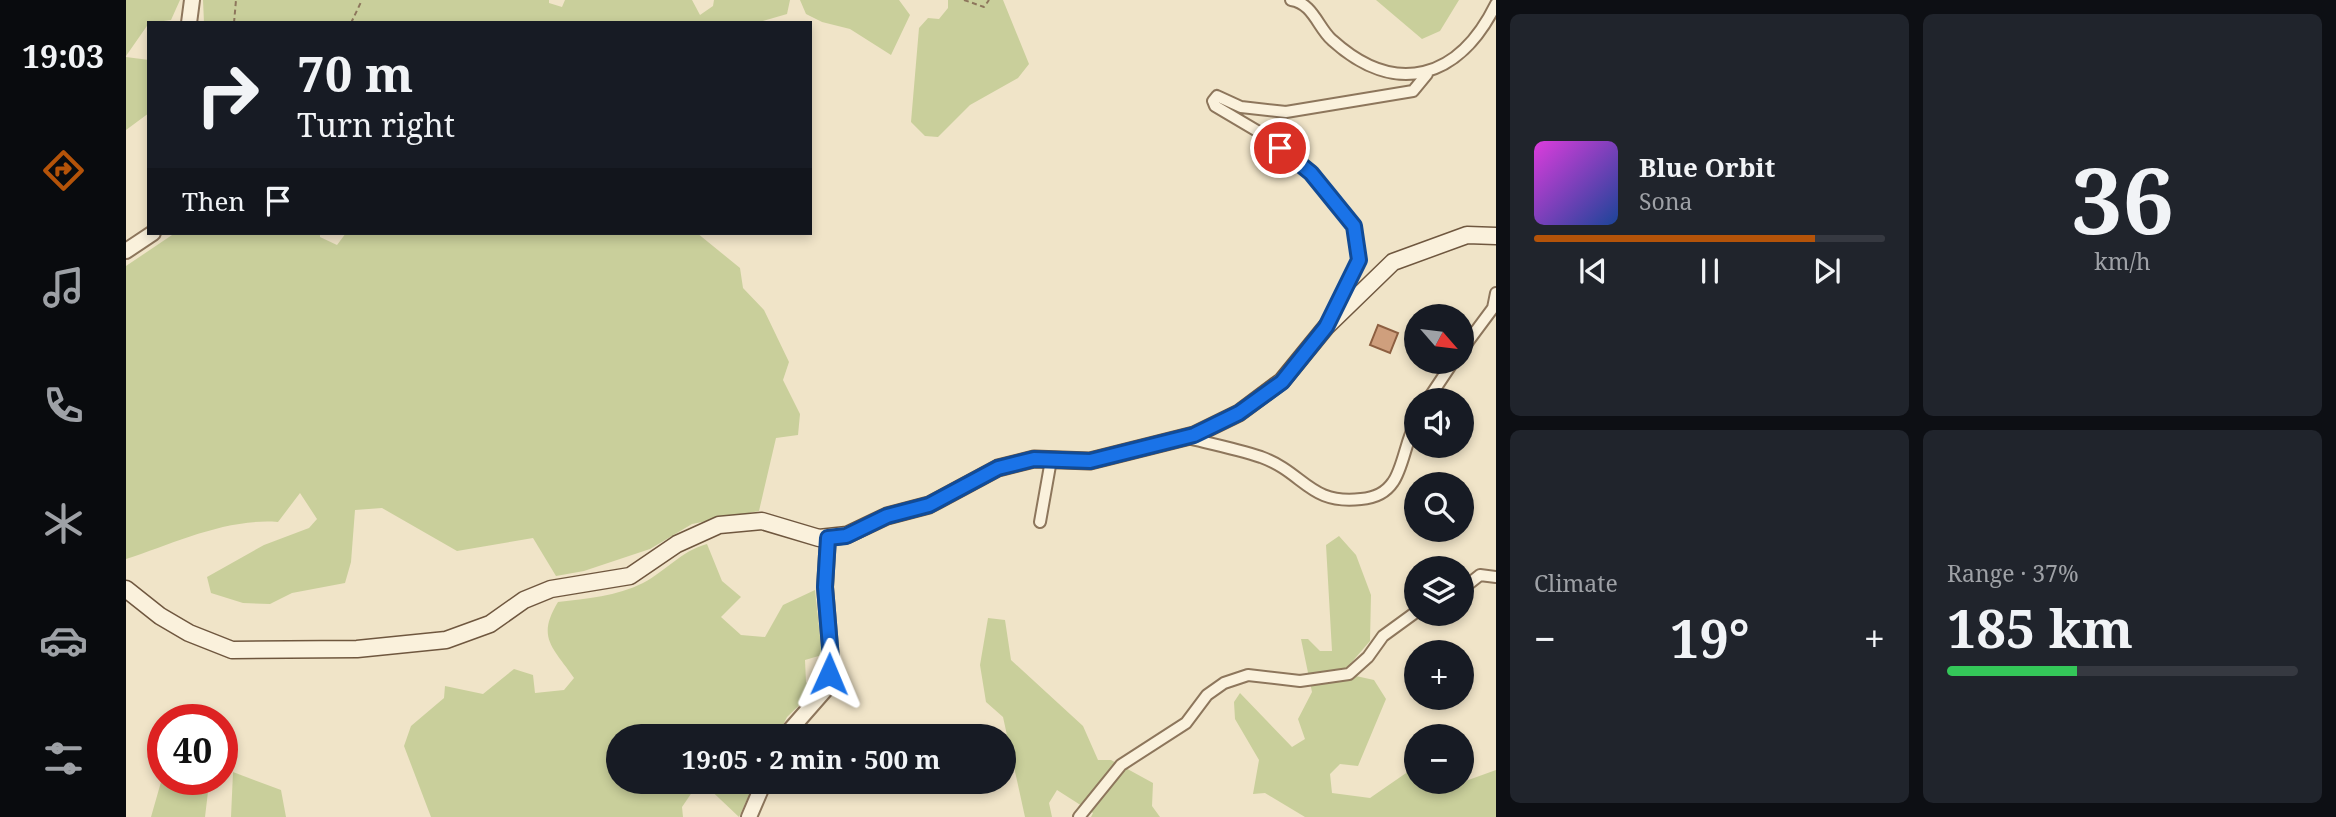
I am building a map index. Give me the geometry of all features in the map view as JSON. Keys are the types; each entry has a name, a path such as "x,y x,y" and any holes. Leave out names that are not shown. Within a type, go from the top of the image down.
{"main road":[{"path":"126,589 160,616 190,633 232,650 357,649 446,640 490,624 524,600 551,589 630,576 677,544 719,525 762,521 828,538 846,536 887,516 929,505 998,468 1034,459 1090,461 1185,438 1239,413 1282,382 1326,327 1393,261 1467,235 1496,236"}],"street":[{"path":"189,21 192,0"},
{"path":"1291,0 1316,17 1330,39 1351,55 1400,77 1427,74"},
{"path":"1326,327 1359,260 1354,226 1311,173 1264,135 1215,106 1213,101 1217,96 1241,107 1286,112 1413,91 1427,74 1474,41 1496,4"},
{"path":"126,251 150,235"},
{"path":"1474,333 1493,307 1496,293"},
{"path":"1185,438 1261,457 1292,472 1320,496 1338,502 1376,498 1394,482 1404,446"},
{"path":"1040,522 1051,460"},
{"path":"795,724 826,689 831,659 825,587 828,538"},
{"path":"1474,580 1480,575 1496,577"},
{"path":"1079,817 1121,765 1186,723 1207,695 1224,683 1248,675 1300,681 1349,674 1368,657 1383,636 1404,621"},
{"path":"749,817 759,794"}],"path":[{"path":"234,21 236,0"},
{"path":"352,21 362,0"},
{"path":"964,0 984,7 989,0"}],"green space":[{"path":"126,0 180,0 171,20 147,21 147,26 126,56"},
{"path":"203,0 549,0 549,3 562,7 565,0 692,0 700,15 713,6 714,0 790,0 787,14 763,21 204,21"},
{"path":"800,0 899,0 910,15 891,55 850,29 822,22 806,14"},
{"path":"948,0 1003,0 1029,64 1018,78 970,105 938,137 925,136 911,122 919,28 928,18 939,19 948,8"},
{"path":"1376,0 1459,0 1440,31 1422,39"},
{"path":"126,57 147,60 147,114 126,130"},
{"path":"172,235 320,235 337,245 344,235 699,235 740,268 743,288 764,310 789,362 783,380 800,414 798,435 776,438 759,511 692,524 650,549 584,571 556,576 533,538 457,551 382,508 355,510 351,562 345,583 292,593 270,604 243,603 211,593 207,577 264,545 309,528 317,519 300,493 278,522 220,528 126,559 126,266"},
{"path":"1339,536 1356,555 1371,595 1370,641 1351,663 1356,676 1374,680 1386,699 1358,766 1340,764 1330,774 1332,793 1370,798 1404,774 1404,794 1474,794 1474,778 1496,770 1496,817 1305,817 1265,793 1253,794 1259,760 1235,719 1234,702 1240,693 1292,747 1305,739 1298,719 1312,692 1301,639 1308,639 1320,651 1332,651 1326,545"},
{"path":"707,544 722,581 741,597 721,617 741,635 765,637 783,605 815,590 822,655 805,660 806,682 814,691 787,717 784,724 606,724 606,794 691,794 682,807 683,817 431,817 404,746 411,726 444,698 445,686 483,694 514,669 533,675 535,693 564,690 574,678 554,650 548,634 548,625 558,602 623,591 643,583 698,547"},
{"path":"988,618 1005,620 1011,660 1083,726 1098,760 1111,760 1153,783 1152,806 1160,817 1091,817 1093,813 1057,790 1049,803 1052,817 1025,817 1016,776 1016,724 1005,724 1003,717 986,702 980,665"},
{"path":"238,774 281,790 286,817 231,817 232,795 238,795"},
{"path":"715,794 750,794 739,817"},
{"path":"157,795 208,795 205,817 151,817"}],"building":[{"path":"1378,325 1398,333 1390,353 1370,345"}],"route":[{"path":"829,674 831,659 825,587 828,538 846,536 887,516 929,505 956,493 998,468 1034,459 1090,461 1194,435 1239,413 1282,382 1326,327 1359,260 1354,226 1311,173 1280,148"}]}
